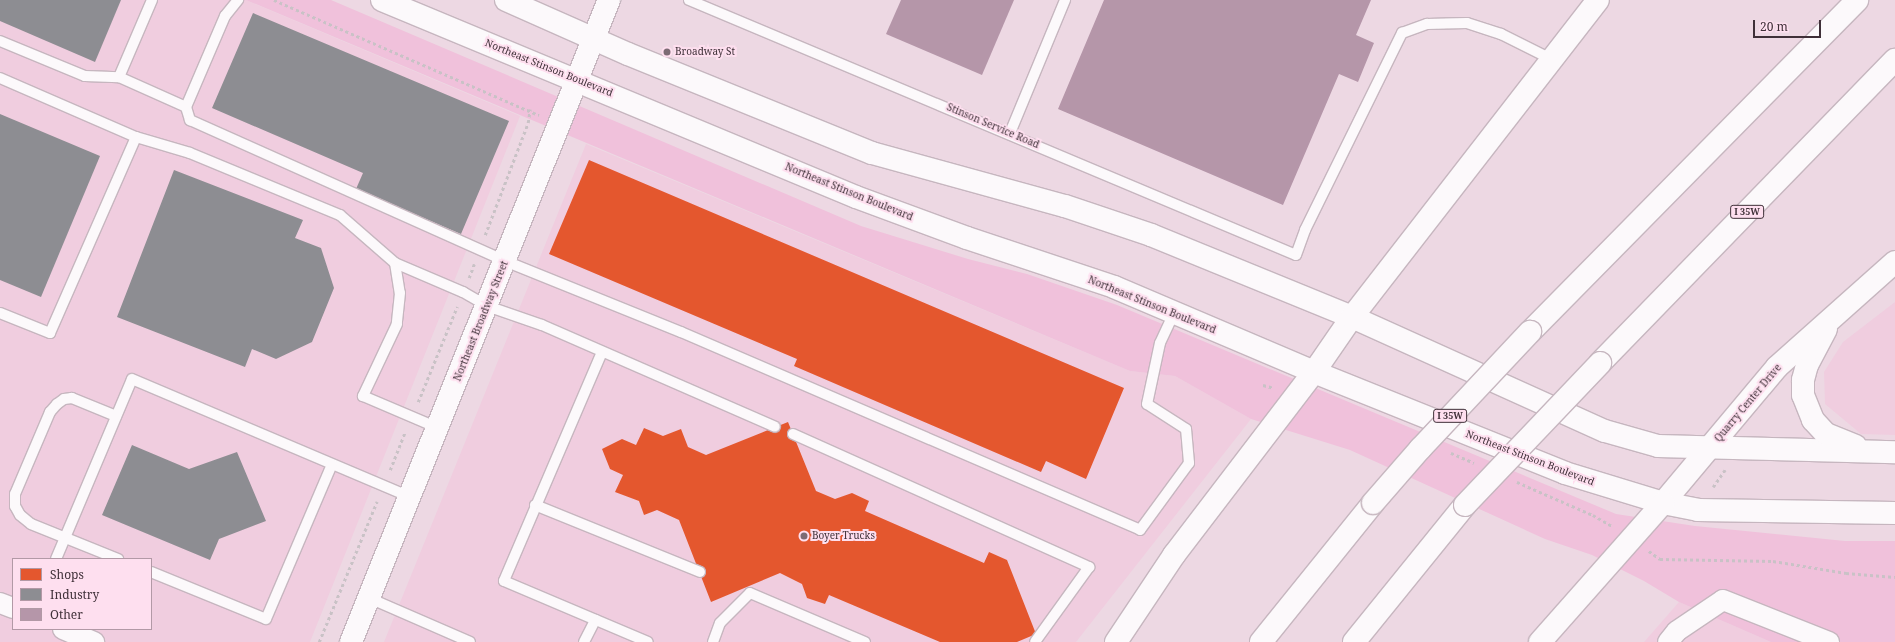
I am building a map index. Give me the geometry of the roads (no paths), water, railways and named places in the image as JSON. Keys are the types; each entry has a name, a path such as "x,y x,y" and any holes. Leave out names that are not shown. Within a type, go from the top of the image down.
{"main road":[{"name":"Northeast Stinson Boulevard","path":"382,0 856,197 967,238 1114,287 1314,372 1565,473 1663,503 1698,510 1895,513"},
{"path":"506,0 872,153 1065,206 1151,235 1352,317 1605,431 1658,446 1895,452"},
{"name":"Northeast Broadway Street","path":"351,642 609,0"},
{"path":"1116,642 1174,555 1314,372 1352,317 1598,0"},
{"path":"1690,168 1835,0"},
{"name":"I 35W","path":"1261,642 1373,503 1420,449 1530,332 1857,0"},
{"name":"I 35W","path":"1354,642 1465,505 1600,363 1895,60"},
{"name":"Quarry Center Drive","path":"1540,642 1663,503 1777,367 1895,262"},
{"path":"1832,317 1807,365 1803,380 1803,395 1810,415 1826,434 1868,451"}],"street":[{"path":"1668,642 1677,631 1723,600 1829,642"},
{"path":"0,603 12,608"},
{"path":"65,630 94,642"}],"lane":[{"path":"119,77 152,0"},
{"path":"238,0 225,16 186,107 190,120 505,261 680,332 1140,530 1189,462 1186,429 1147,404 1160,343 1174,313"},
{"name":"Stinson Service Road","path":"689,0 1010,133 1296,255 1305,230 1402,33 1427,24 1467,22 1501,34 1551,59"},
{"path":"1010,133 1065,0"},
{"path":"0,40 85,76 119,77 186,107"},
{"path":"0,78 136,137 190,153 340,215 394,263 463,292 487,306 528,319 775,427"},
{"path":"0,313 50,333 136,137"},
{"path":"394,263 400,293 397,324 363,396 438,428"},
{"path":"602,352 535,505 504,581 648,642"},
{"path":"56,558 132,379 410,497"},
{"path":"115,558 31,524 14,506 15,494 50,412 57,404 64,399 72,398 116,416"},
{"path":"793,434 1089,567 1035,642"},
{"path":"152,572 266,619 332,464"},
{"path":"535,505 700,572"},
{"path":"713,642 720,623 745,591 865,642"},
{"path":"369,598 470,642"},
{"path":"584,642 595,620"}],"place":[{"name":"Broadway St","path":"667,52"},
{"name":"Boyer Trucks","path":"804,536"}]}
